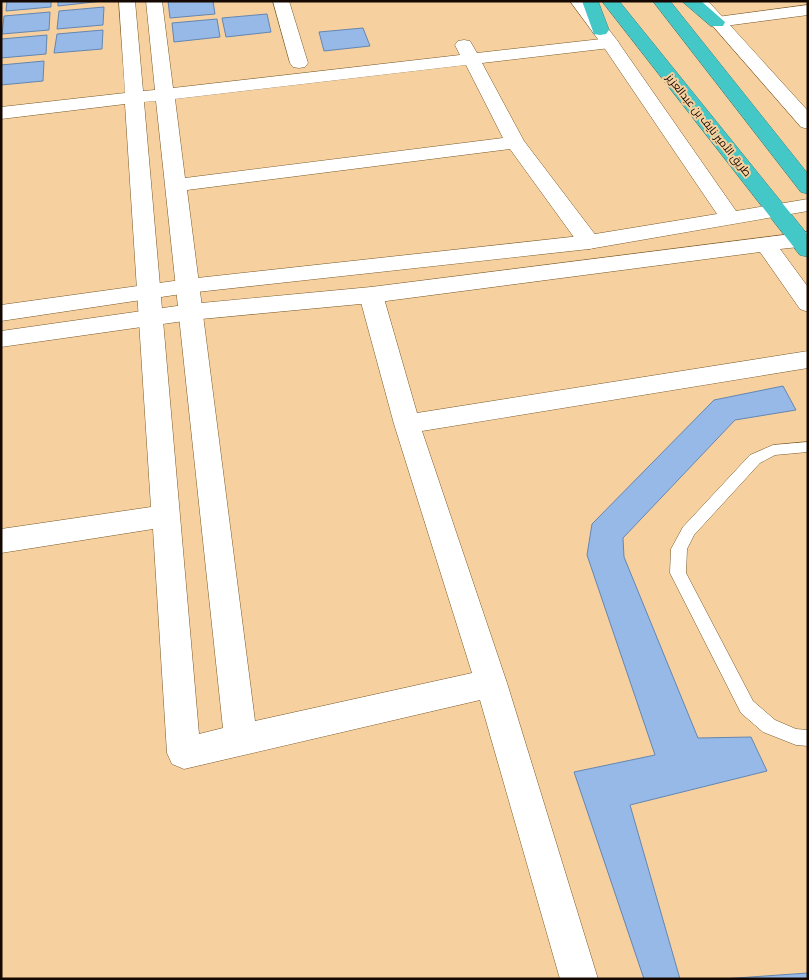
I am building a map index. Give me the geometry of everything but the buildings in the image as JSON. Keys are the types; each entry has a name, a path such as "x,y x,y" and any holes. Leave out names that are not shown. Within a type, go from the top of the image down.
{"highway":[{"path":"590,1 605,37"},
{"name":"طريق الأمير نايف بن عبدالعزيز","path":"610,1 805,243"},
{"path":"660,1 808,188"},
{"path":"690,1 721,27"}],"street":[{"path":"127,1 184,753 491,683"},
{"path":"154,1 241,740"},
{"path":"286,1 281,2 299,63"},
{"path":"578,1 730,218"},
{"path":"699,1 808,123"},
{"path":"721,27 808,10"},
{"path":"721,27 808,23"},
{"path":"20,94 134,89 605,37"},
{"path":"164,86 299,63 467,52"},
{"path":"467,52 515,142 589,242"},
{"path":"1,113 134,89"},
{"path":"176,185 515,142"},
{"path":"1,313 188,286 589,242 808,205"},
{"path":"1,339 191,312 371,295 765,244 805,243"},
{"path":"765,244 808,304"},
{"path":"371,295 407,424 491,683 579,979"},
{"path":"407,424 808,359"},
{"path":"1,541 166,516"}],"lane":[{"path":"808,447 773,450 755,458 688,531 678,549 678,573 747,707 769,726 796,737 808,738"}]}
